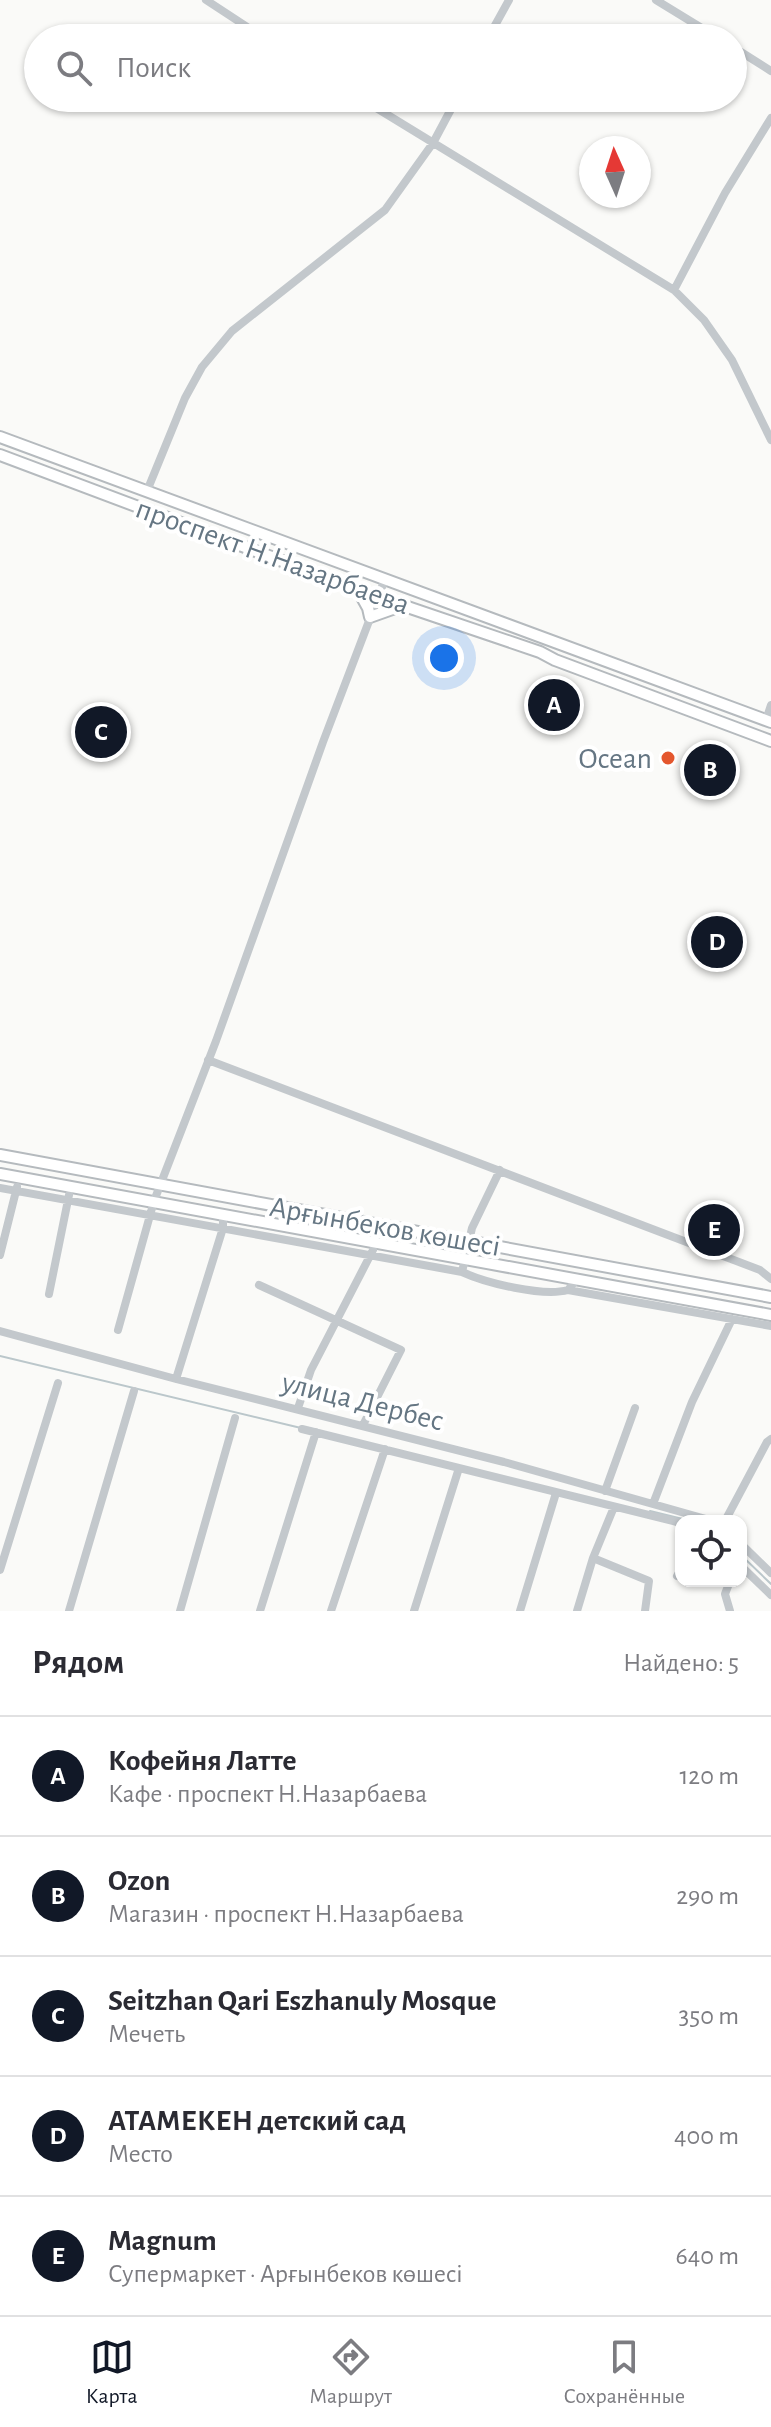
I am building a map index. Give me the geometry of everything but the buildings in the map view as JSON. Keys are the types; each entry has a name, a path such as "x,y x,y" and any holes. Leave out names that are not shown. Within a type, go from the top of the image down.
{"main road":[{"name":"проспект Н.Назарбаева","path":"0,437 768,721"},
{"name":"проспект Н.Назарбаева","path":"0,455 378,597 540,652 771,741"},
{"path":"357,588 370,617 403,605"},
{"name":"Арғынбеков көшесі","path":"0,1155 771,1297"},
{"name":"Арғынбеков көшесі","path":"0,1174 771,1315"}],"street":[{"path":"206,0 243,24"},
{"path":"496,24 509,0"},
{"path":"656,0 695,24"},
{"path":"747,56 771,71"},
{"path":"383,112 674,290 704,320 732,360 767,423 771,440"},
{"path":"147,491 185,398 202,367 232,331 385,210 433,143 450,112"},
{"path":"674,290 725,193 771,118"},
{"path":"118,1330 160,1184 385,579"},
{"path":"768,721 771,705"},
{"path":"208,1060 760,1270 771,1279"},
{"path":"462,1272 472,1228 500,1170"},
{"path":"0,1255 20,1178"},
{"path":"49,1294 71,1186"},
{"path":"0,1188 372,1254 548,1292 568,1290 771,1326"},
{"path":"176,1379 223,1228 223,1214"},
{"path":"298,1408 311,1370 372,1254 374,1241"},
{"path":"568,1290 577,1279"},
{"path":"259,1285 401,1350 363,1425"},
{"path":"653,1504 692,1402 732,1319"},
{"name":"улица Дербес","path":"0,1331 363,1425 692,1515"},
{"path":"0,1570 58,1383"},
{"path":"69,1611 134,1391"},
{"path":"605,1491 635,1408"},
{"path":"180,1611 235,1418"},
{"name":"улица Дербес","path":"302,1429 675,1522"},
{"path":"260,1611 316,1432"},
{"path":"728,1515 770,1443"},
{"path":"331,1611 385,1449"},
{"path":"414,1611 459,1468"},
{"path":"520,1611 556,1493"},
{"path":"577,1611 593,1558 614,1507"},
{"path":"747,1550 771,1573"},
{"path":"593,1558 649,1581 645,1611"},
{"path":"747,1572 771,1595"},
{"path":"728,1587 725,1594 730,1611"}],"waterway":[{"path":"0,1356 301,1428"},
{"path":"650,1511 675,1517"},
{"path":"747,1561 771,1584"}],"place":[{"name":"Кофейня Латте","path":"554,705"},
{"name":"Seitzhan Qari Eszhanuly Mosque","path":"101,732"},
{"name":"Ocean","path":"668,758"},
{"name":"Ozon","path":"710,770"},
{"name":"АТАМЕКЕН детский сад","path":"717,942"},
{"name":"Magnum","path":"714,1230"}]}
